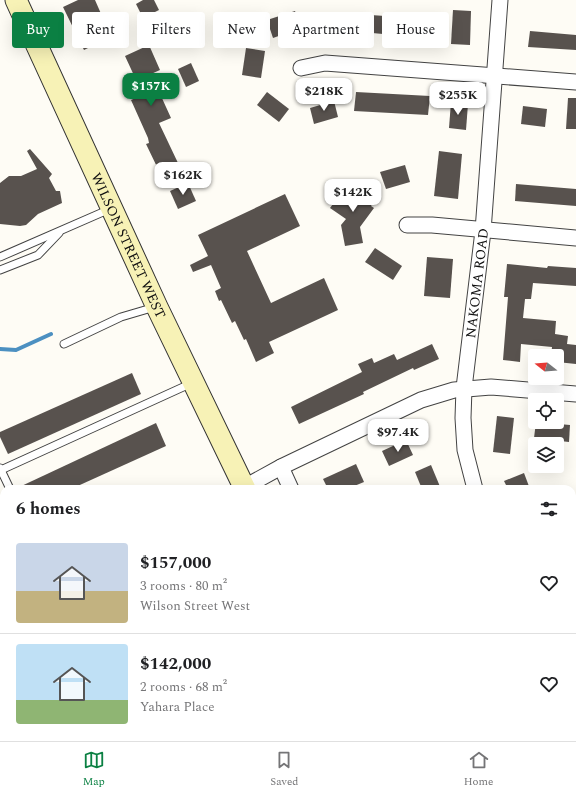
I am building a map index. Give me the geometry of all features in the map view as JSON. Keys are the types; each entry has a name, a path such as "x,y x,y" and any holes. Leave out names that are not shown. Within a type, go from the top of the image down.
{"main road":[{"name":"WILSON STREET WEST","path":"16,0 113,208 157,307 243,485"}],"street":[{"name":"NAKOMA ROAD","path":"475,485 465,450 463,418 464,388 483,231 500,0"},
{"path":"301,68 325,63 576,82"},
{"path":"407,225 576,238"},
{"path":"249,485 281,467 421,400 464,388 491,387 576,394"},
{"path":"281,467 289,485"}],"lane":[{"path":"0,257 113,208"},
{"path":"0,270 38,255 62,230"},
{"path":"64,344 121,317 157,307"},
{"path":"8,485 0,469 194,382"}],"building":[{"path":"78,0 95,0 100,12 72,12 72,25 63,7"},
{"path":"143,0 154,0 159,10 155,12 140,12 136,4"},
{"path":"453,10 471,11 470,45 451,44"},
{"path":"374,15 382,16 382,34 374,33"},
{"path":"278,16 278,36 273,38 270,29 270,19"},
{"path":"530,31 576,35 576,50 528,47"},
{"path":"142,48 150,48 160,70 151,74 171,118 159,123 178,163 159,171 146,144 149,143 148,138 131,100 143,95 125,56"},
{"path":"246,48 265,51 261,78 242,75"},
{"path":"191,63 199,81 186,87 178,69"},
{"path":"267,92 289,109 279,122 257,105"},
{"path":"356,92 430,96 428,115 354,111"},
{"path":"568,98 576,98 576,129 566,129"},
{"path":"334,101 338,117 314,124 310,108"},
{"path":"451,102 468,104 466,130 449,128"},
{"path":"523,106 547,109 545,127 521,124"},
{"path":"30,149 52,174 49,178 56,191 60,191 62,203 38,214 26,225 20,226 0,224 0,183 9,176 21,176 37,169 27,151"},
{"path":"439,151 462,154 458,199 434,196"},
{"path":"405,165 410,182 386,189 380,172"},
{"path":"188,183 196,201 178,209 170,191"},
{"path":"352,183 375,199 371,206 374,208 360,227 363,243 345,246 341,225 346,219 330,208 339,196 341,198"},
{"path":"516,184 576,189 576,206 515,201"},
{"path":"285,194 300,226 247,251 271,303 324,278 338,310 269,342 274,353 256,362 246,339 244,340 235,321 232,323 221,300 219,301 215,291 221,288 211,265 193,272 190,265 208,256 198,235"},
{"path":"375,248 402,266 393,280 365,262"},
{"path":"427,257 453,259 450,298 424,296"},
{"path":"507,264 547,268 548,266 576,268 576,286 533,283 531,299 525,299 523,318 556,321 555,334 568,336 567,344 576,345 576,364 564,363 564,349 552,349 552,347 521,344 520,362 503,360 508,297 504,297"},
{"path":"432,344 439,359 414,370 413,368 363,392 364,394 299,424 291,407 362,372 358,364 372,358 374,363 394,354 397,360"},
{"path":"132,373 141,394 8,454 0,437 0,432"},
{"path":"497,416 514,418 510,454 493,452"},
{"path":"156,423 166,446 80,485 24,485"},
{"path":"564,424 570,425 569,442 564,441 564,437 534,437 535,429 564,429"},
{"path":"406,440 413,455 389,466 382,451"},
{"path":"356,464 364,482 357,485 326,485 323,479"},
{"path":"431,465 439,485 420,485 415,472"},
{"path":"524,473 528,485 506,485 504,481"}],"waterway":[{"path":"0,349 16,350 51,334"}]}
